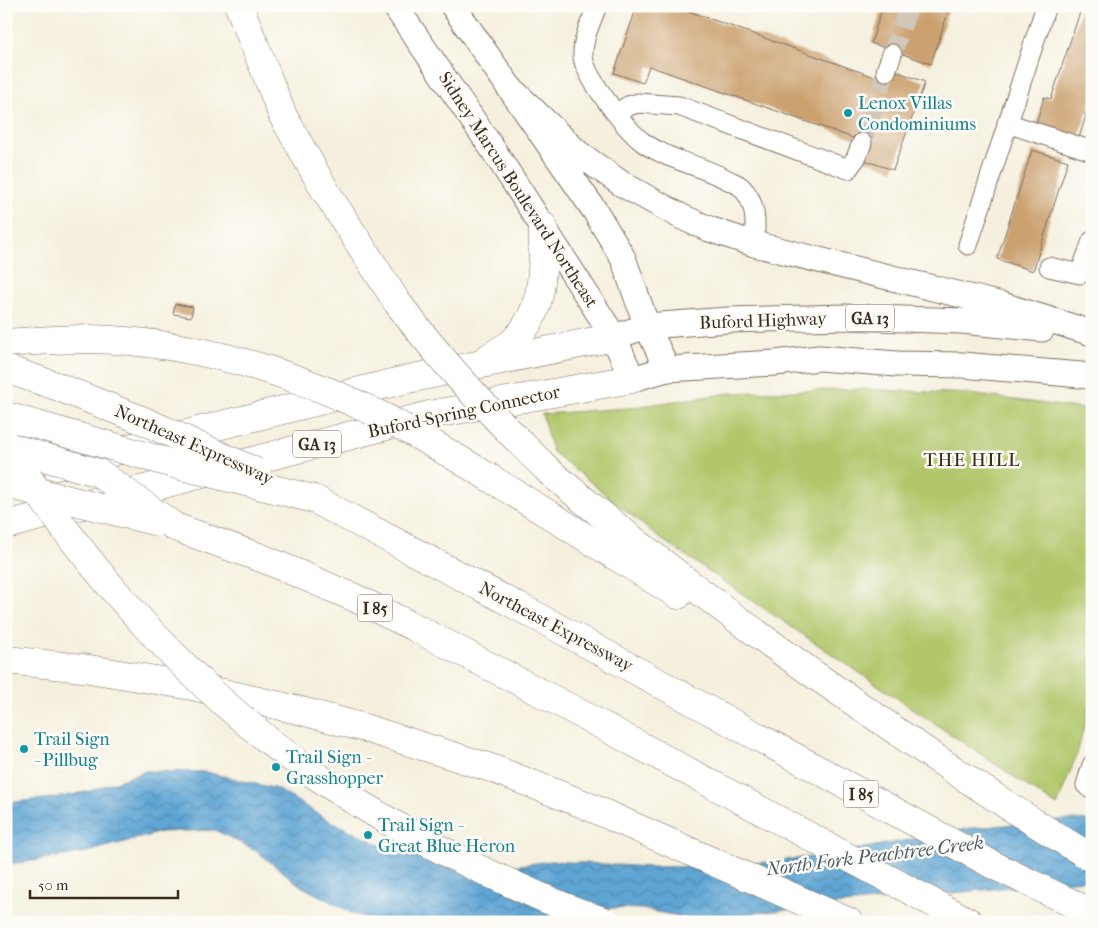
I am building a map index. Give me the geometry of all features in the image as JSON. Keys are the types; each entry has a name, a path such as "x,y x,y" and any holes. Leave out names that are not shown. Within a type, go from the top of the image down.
{"highway":[{"path":"239,6 283,116 326,192 397,302 457,378 499,423 552,474 656,560 782,653 966,779 1092,858"},
{"path":"480,364 514,341 532,316 542,284 543,226"},
{"name":"GA 13","path":"6,479 408,379 614,337"},
{"path":"6,342 90,339 166,347 232,359 278,373 363,407 504,486 656,582 782,653"},
{"name":"Northeast Expressway","path":"6,369 56,386 144,421 314,499 536,616 984,860 1092,913"},
{"name":"Buford-Spring Connector","path":"6,525 429,415 632,379"},
{"path":"6,416 177,465 314,499"},
{"path":"6,445 99,473 176,528"},
{"path":"6,445 57,520 102,577 183,664 268,739 316,775 383,818 441,850 504,881 587,916 606,922"},
{"name":"I 85","path":"6,484 176,528 264,559 355,598 566,706 969,922"},
{"path":"6,660 83,668 202,688 294,709 356,726 491,768 583,804 850,922"}],"main road":[{"name":"Sidney Marcus Boulevard Northeast","path":"395,6 492,148 614,337 632,379"},
{"path":"453,6 595,211 623,258 647,326 667,369"},
{"path":"508,86 578,153 622,184 682,217 754,244 1002,306 1092,334"},
{"name":"Buford Highway","path":"614,337 647,326 728,320 846,317 962,321 1092,334"},
{"name":"GA 13","path":"632,379 667,369 775,363 819,358 897,364 962,365 1081,374 1092,377"}],"street":[{"path":"597,6 584,44 583,59 590,75 616,114 628,129 644,143 741,186 754,208 754,244"},
{"path":"968,245 1046,6"},
{"path":"616,114 628,106 638,103 679,106 848,169 856,158 862,143"},
{"path":"1007,123 1092,151"},
{"path":"1049,267 1080,274 1092,241"},
{"path":"1092,764 1086,785 1092,790"}],"green space":[{"path":"862,389 970,394 1092,410 1092,696 1077,754 1057,806 658,537 552,451 542,414 628,408 730,393"}],"water":[{"name":"North Fork Peachtree Creek","path":"146,771 206,772 277,789 328,820 381,845 466,872 552,861 650,867 768,862 827,855 972,828 1061,820 1092,820 1092,879 695,919 641,909 611,908 582,911 539,922 381,922 354,914 301,886 255,850 215,830 162,832 87,852 6,864 6,803 61,797 90,791"}],"building":[{"name":"Lenox Villas Condominiums","path":"637,6 674,6 886,81 890,69 925,82 893,170 864,160 870,144 649,66 643,83 614,73"},
{"name":"Lenox Villas Condominiums","path":"883,6 950,6 931,64 871,43"},
{"path":"1082,6 1092,6 1092,98 1089,107 1092,110 1091,113 1087,112 1079,138 1036,124 1044,97 1051,99"},
{"path":"1032,150 1068,161 1033,271 997,259"},
{"path":"175,304 193,307 191,317 173,314"}],"tunnel":[{"path":"892,54 909,6"},
{"path":"862,143 886,71"}],"place":[{"name":"Lenox Villas Condominiums","path":"848,113"},
{"name":"Trail Sign - Pillbug","path":"24,749"},
{"name":"Trail Sign - Grasshopper","path":"276,767"},
{"name":"Trail Sign - Great Blue Heron","path":"368,835"}],"district":[{"name":"THE HILL","path":"972,460"}]}
